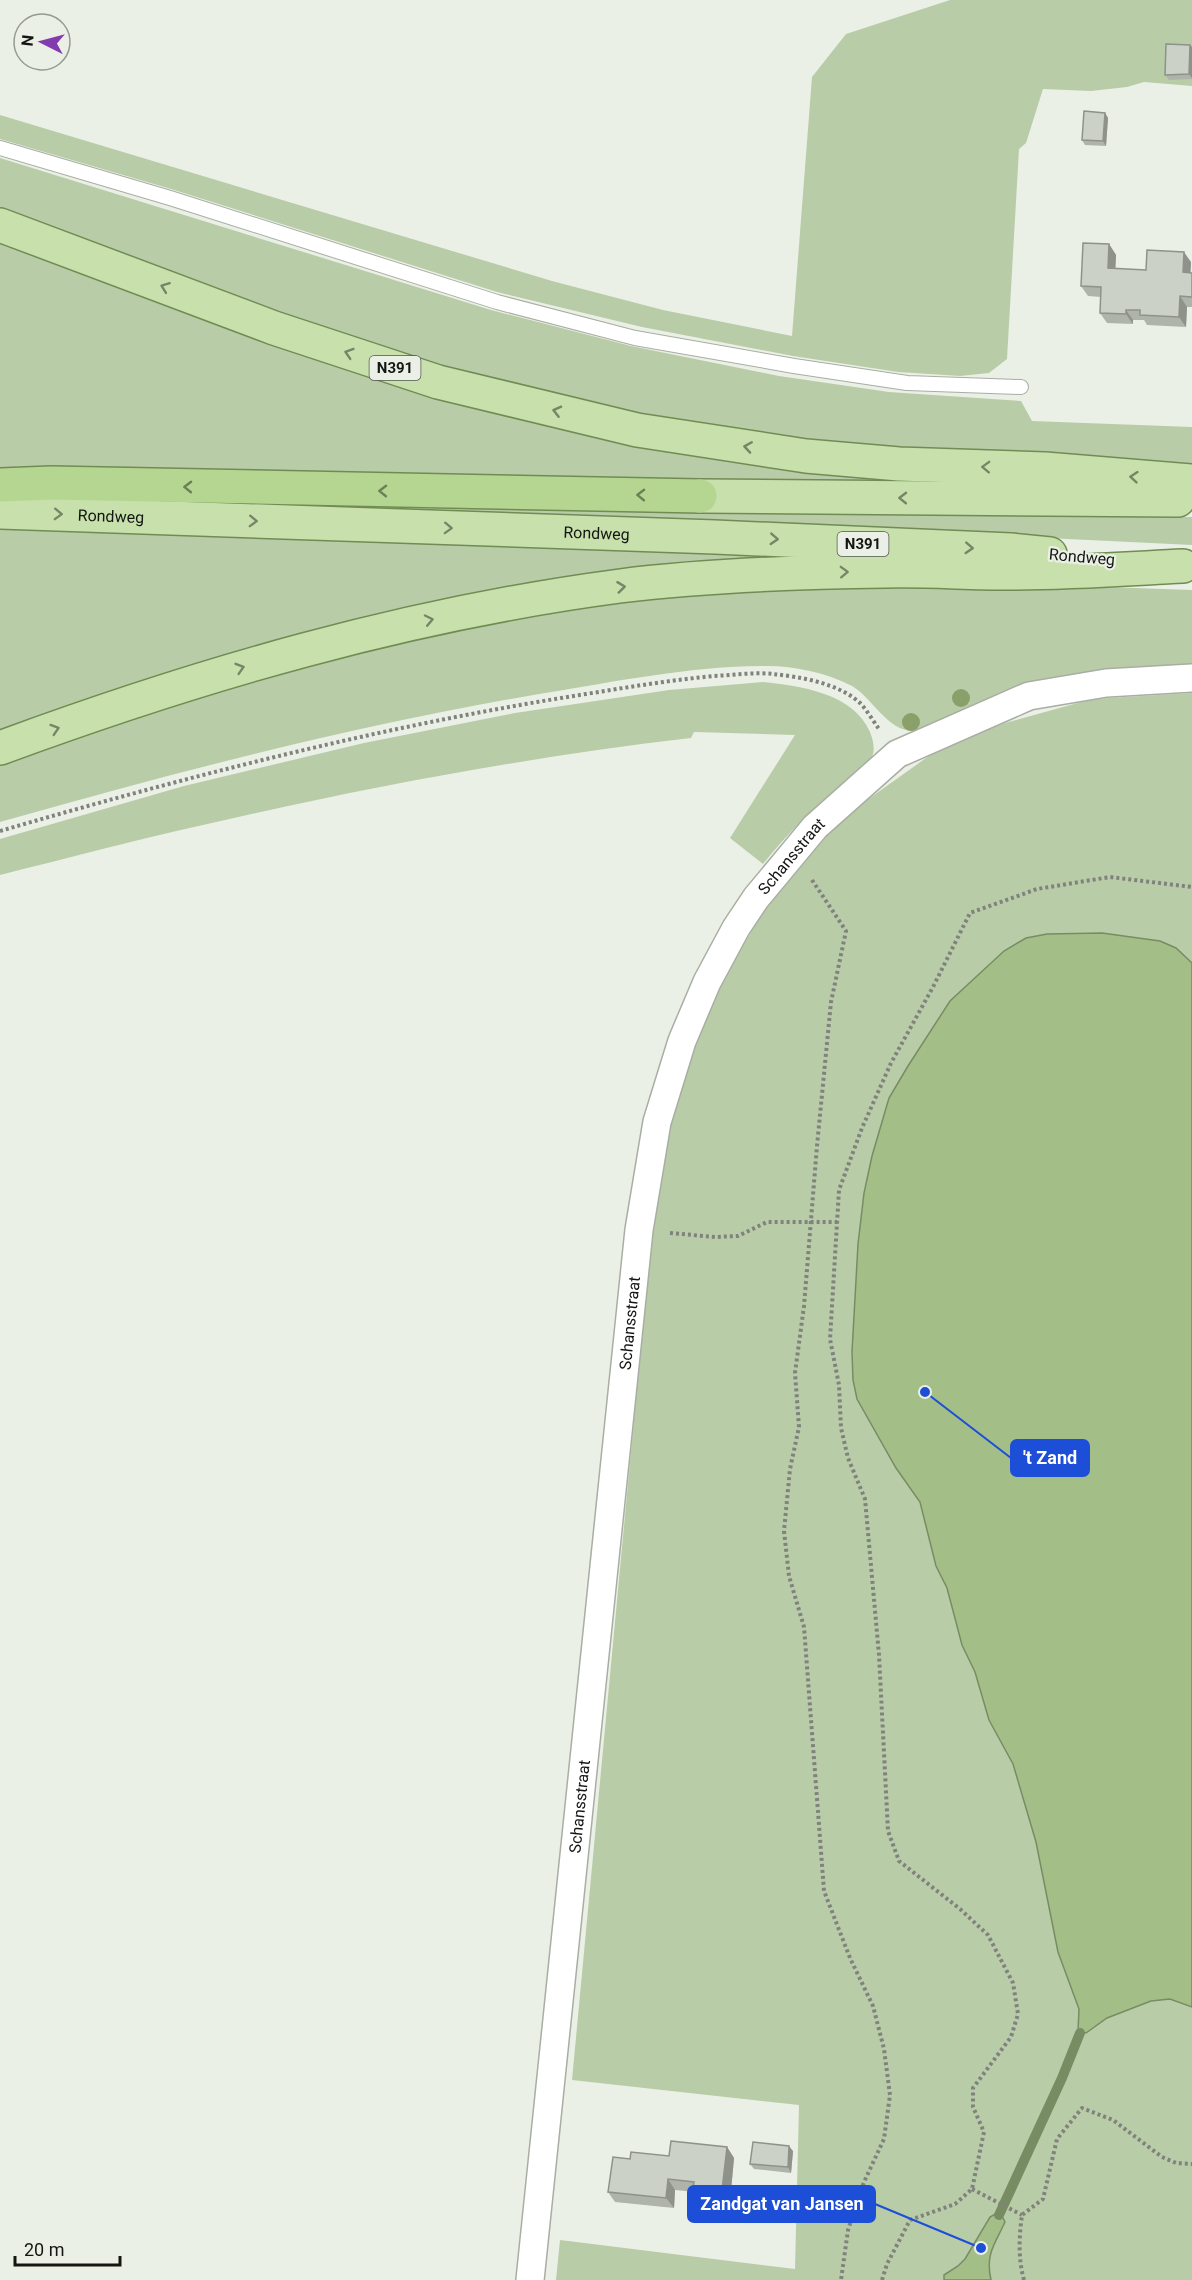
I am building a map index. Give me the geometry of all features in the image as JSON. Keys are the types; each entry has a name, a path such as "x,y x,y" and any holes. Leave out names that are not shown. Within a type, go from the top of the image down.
{"highway":[{"name":"Rondweg","path":"0,485 51,483 700,496"}],"main road":[{"name":"N391","path":"0,225 274,328 438,382 637,430 806,456 899,464 1045,469 1192,481"},
{"name":"Rondweg","path":"700,496 1192,500"},
{"name":"Rondweg","path":"0,512 703,536 999,550 1187,567"},
{"name":"N391","path":"0,748 245,666 370,633 506,603 622,586 723,577 887,571 1009,573 1187,567"}],"street":[{"name":"Schansstraat","path":"530,2280 639,1230 657,1122 682,1041 707,982 736,928 756,898 815,827 897,754 1029,696 1106,683 1192,678"}],"lane":[{"path":"0,148 181,202 497,302 634,338 794,366 907,382 1021,387"}],"path":[{"path":"0,831 240,764 380,732 521,704 728,675 772,674 809,680 835,689 861,704 897,754"},
{"path":"794,852 846,931 831,1002 804,1306 795,1373 798,1427 790,1469 784,1531 789,1575 804,1627 824,1891 850,1958 873,2006 884,2049 890,2095 884,2139 864,2182 848,2230 841,2280"},
{"path":"882,2280 887,2264 910,2220 955,2204 972,2189 984,2132 973,2107 973,2088 1011,2037 1018,2014 1013,1983 988,1935 960,1909 899,1861 888,1831 879,1655 865,1499 848,1458 841,1428 839,1385 830,1340 839,1190 862,1128 891,1063 970,913 1037,889 1110,877 1192,887"},
{"path":"639,1230 715,1237 738,1236 767,1222 837,1222"},
{"path":"1024,2280 1021,2270 1019,2232 1022,2215 1043,2199 1057,2139 1082,2108 1113,2120 1162,2157 1176,2163 1192,2164"},
{"path":"972,2189 1022,2215"}],"shaded area":[{"path":"950,0 1192,0 1192,86 1144,82 1127,87 1091,91 1043,89 1026,143 1019,149 1007,359 989,373 960,376 898,372 793,356 642,327 497,292 171,189 0,139 0,115 552,281 663,310 792,336 812,77 846,34"},
{"path":"0,158 491,310 631,346 779,376 889,392 1021,401 1032,421 1192,427 1192,466 958,457 706,430 447,375 0,212"},
{"path":"0,240 430,393 528,422 633,441 1043,484 0,471"},
{"path":"0,497 1192,517 1192,545 919,532"},
{"path":"0,526 832,554 663,568 0,737"},
{"path":"1021,584 1192,590 1192,665 1120,670 1025,687 986,699 916,731 897,726 889,721 860,691 820,673 772,666 681,672 476,705 407,719 203,767 0,822 0,765 136,715 472,620 714,589"},
{"path":"763,682 809,689 839,700 862,719 870,732 874,749 869,762 808,815 763,864 730,838 795,735 694,732 691,738 568,754 324,798 152,837 0,875 0,839 184,786 364,743 515,713 669,690"},
{"path":"1192,693 1192,2280 556,2280 560,2240 795,2269 799,2105 572,2080 650,1249 670,1117 695,1043 732,963 764,911 801,864 846,815 940,748 1005,723 1092,699"},
{"path":"1102,933 1160,941 1176,948 1192,963 1192,2007 1170,1999 1151,2001 1107,2018 1086,2033 1078,2031 1079,2009 1058,1952 1036,1842 1013,1764 989,1720 975,1672 962,1645 947,1588 936,1566 920,1502 896,1468 857,1399 853,1380 852,1352 858,1244 864,1193 889,1098 908,1066 950,1001 1004,951 1026,938 1047,934"},
{"path":"997,2213 1005,2222 990,2256 991,2280 944,2280 944,2275 965,2259 990,2217"}],"building":[{"path":"1166,44 1190,45 1189,74 1165,75"},
{"path":"1084,111 1105,113 1103,141 1082,140"},
{"path":"1083,243 1109,244 1108,268 1146,270 1147,250 1184,252 1183,272 1192,273 1192,297 1180,296 1179,317 1140,315 1140,310 1126,310 1126,314 1100,313 1101,287 1081,286"},
{"path":"671,2141 727,2147 722,2190 693,2187 694,2182 668,2179 666,2198 608,2192 613,2157 630,2159 631,2152 669,2156"},
{"path":"753,2142 789,2146 788,2167 750,2164"}],"waterway":[{"path":"999,2215 1062,2078 1080,2033"}],"place":[{"name":"'t Zand","path":"925,1392"},
{"name":"Zandgat van Jansen","path":"981,2248"}]}
